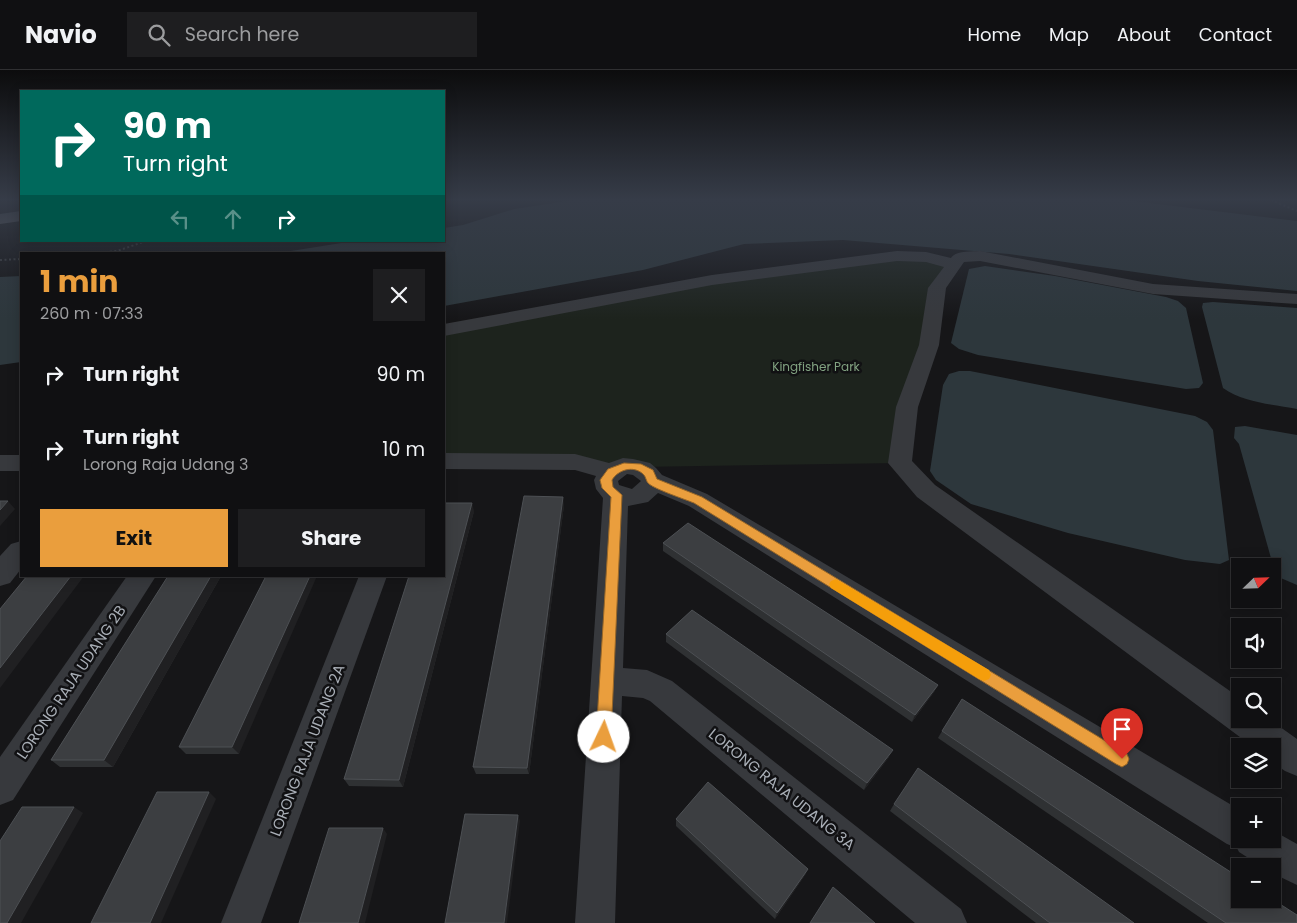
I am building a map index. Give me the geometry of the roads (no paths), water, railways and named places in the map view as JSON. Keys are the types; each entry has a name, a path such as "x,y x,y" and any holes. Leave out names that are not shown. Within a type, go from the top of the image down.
{"street":[{"path":"445,330 712,280 897,256 926,257 954,264"},
{"path":"1231,711 926,491 900,463 907,407 928,345 937,288 959,258 980,256 1153,289 1297,298"},
{"path":"445,461 575,462 614,483 633,498 647,492 653,481 698,500 1231,826"},
{"path":"0,463 20,463"},
{"path":"595,923 614,483"},
{"path":"0,576 20,552"},
{"name":"LORONG RAJA UDANG 2B","path":"0,787 141,577"},
{"name":"LORONG RAJA UDANG 2A","path":"241,923 373,577"},
{"name":"LORONG RAJA UDANG 3A","path":"606,681 647,684 661,691 947,923"},
{"path":"1255,728 1297,759"},
{"path":"1267,848 1297,866"}],"park label":[{"name":"Kingfisher Park","path":"816,366"}]}
